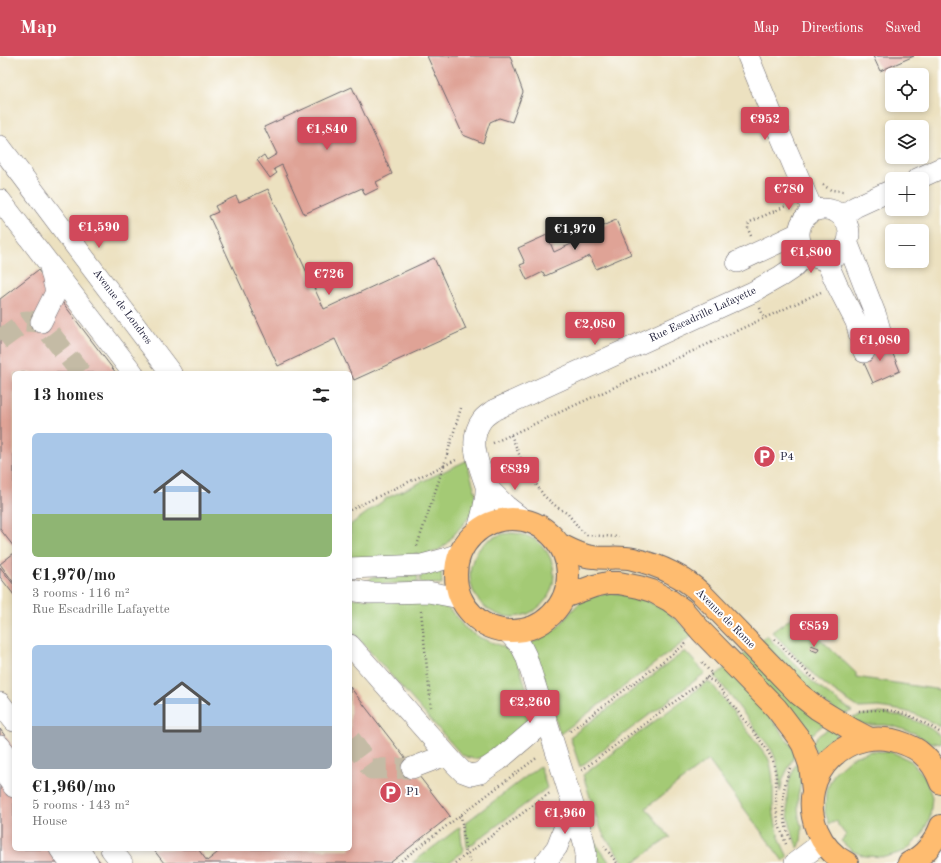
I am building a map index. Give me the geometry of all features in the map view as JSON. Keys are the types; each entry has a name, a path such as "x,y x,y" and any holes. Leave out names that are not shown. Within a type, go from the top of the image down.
{"main road":[{"path":"512,518 524,520 537,525 549,533 559,544 565,556 568,570 568,583 564,597 557,609 547,619 535,626 521,630 507,631 492,628 479,621 468,611 460,598 456,584 456,569 459,554 470,536 478,529 489,523 512,518"},
{"name":"Avenue de Rome","path":"559,544 580,554 592,557 618,557 633,559 671,572 693,586 702,594 799,694 818,709 851,729 870,738"},
{"path":"564,597 594,586 608,583 619,583 652,591 669,600 683,610 702,632 776,708 798,736 806,752 810,765 813,790"},
{"path":"847,863 830,851 820,838 814,822 811,806 813,790 818,774 831,757 854,742 870,738 884,738 897,741 931,753 934,768 941,783"},
{"path":"909,863 922,855 938,835 941,826"}],"street":[{"path":"748,56 813,211"},
{"name":"Avenue de Londres","path":"0,146 169,371"},
{"path":"929,174 941,168"},
{"path":"842,216 855,207 885,193"},
{"path":"0,200 131,371"},
{"path":"816,256 835,258 843,252 848,244 850,234 848,224 842,216 828,209 813,211 805,217 798,233 799,241 802,247 816,256 837,285 856,322 879,346 876,316 848,244"},
{"path":"738,262 798,233"},
{"name":"Rue Escadrille Lafayette","path":"478,529 486,499 486,486 475,450 475,436 483,419 494,410 753,292 816,256"},
{"path":"40,322 56,292 55,283 48,263"},
{"name":"Rue Escadrille Lafayette","path":"486,486 506,506 524,520"},
{"path":"352,568 422,565 459,554"},
{"path":"352,590 370,593 428,592 460,598"},
{"path":"507,631 521,646 526,656 584,842 586,854 585,863"},
{"path":"352,648 446,755 463,772 471,775 480,773 498,760 546,720"},
{"path":"0,703 12,718"},
{"path":"0,746 12,762"},
{"path":"412,768 446,755"},
{"path":"0,768 12,784"},
{"path":"545,863 557,847 573,804"},
{"path":"794,857 823,842"},
{"path":"61,851 70,863"},
{"path":"79,851 88,863"},
{"path":"113,851 122,863"}],"path":[{"path":"352,509 475,450 837,285"},
{"path":"416,551 461,408"},
{"path":"421,608 432,714"},
{"path":"398,863 512,776 555,746 565,734 702,632"},
{"path":"578,773 712,674 696,656"},
{"path":"706,678 714,682 766,748 773,761 776,775 777,814 783,837 794,857"},
{"path":"901,713 920,720 941,733"},
{"path":"786,778 783,793 783,810 785,827 794,857"},
{"path":"455,863 553,791"},
{"path":"461,815 466,855 472,863"},
{"path":"602,842 617,863"}],"green space":[{"path":"468,460 467,463 476,494 474,508 470,516 443,547 437,551 418,557 418,553 415,553 415,557 352,560 352,524 387,498"},
{"path":"512,533 520,534 535,540 547,552 553,567 553,583 547,598 535,610 520,616 512,617 504,616 489,610 477,598 471,583 470,575 471,567 477,552 489,540 504,534"},
{"path":"441,570 442,584 420,583 420,575"},
{"path":"417,575 418,583 370,584 370,579 372,577"},
{"path":"611,593 638,596 665,610 693,635 560,734 536,653 531,643 555,629 584,600 601,594"},
{"path":"352,598 423,601 444,605 453,613 464,627 481,638 504,647 518,662 533,709 531,720 499,754 495,749 482,757 474,759 460,753 352,631"},
{"path":"795,615 856,673 856,677 941,690 941,727 915,714 904,711 879,707 859,708 835,692 817,678 772,632"},
{"path":"767,636 812,681 852,711 842,715 821,700 760,641"},
{"path":"685,651 705,673 580,767 570,737"},
{"path":"746,653 824,724 809,737 740,658"},
{"path":"725,668 765,710 796,752 783,779 780,792 779,775 774,754 715,676"},
{"path":"707,682 712,684 767,756 772,774 775,820 782,845 788,857 783,861 708,760 646,808 670,837 633,863 624,863 603,834 583,775"},
{"path":"874,713 892,714 918,722 934,731 941,737 941,744 929,742 914,733 893,726 869,725 849,719"},
{"path":"830,728 838,734 817,753 811,743 819,735"},
{"path":"871,751 892,752 911,761 925,777 932,797 930,818 921,836 905,851 886,857 865,856 852,851 841,841 846,835 838,825 837,821 829,824 825,812 826,791 835,772 851,758"},
{"path":"799,760 801,782 798,796 798,808 802,831 800,844 799,847 797,847 789,819 787,799 790,780 794,768"},
{"path":"540,766 547,788 467,848 465,823"},
{"path":"460,827 463,852 448,863 412,863"},
{"path":"594,840 610,863 600,863 594,854"}],"building":[{"path":"427,56 510,56 523,92 512,122 499,118 490,122 483,143 463,135"},
{"path":"873,56 914,56 885,68 880,71"},
{"path":"352,87 392,174 376,182 379,188 365,195 362,188 304,214 282,165 274,169 277,173 270,178 257,160 264,155 267,160 277,154 264,127"},
{"path":"268,189 324,309 434,258 466,329 354,380 352,371 350,371 335,339 278,366 209,216 218,212 215,206 236,196 239,202"},
{"path":"616,220 631,254 596,269 590,256 545,276 543,272 527,280 520,265 525,263 518,248 547,235 554,252 582,239 580,236"},
{"path":"38,270 114,371 12,371 12,544 0,529 0,299"},
{"path":"888,342 900,371 873,383 860,354"},
{"path":"12,555 12,580 0,564"},
{"path":"0,567 12,582 12,592 0,577"},
{"path":"811,645 819,648 817,652 810,649"},
{"name":"P1","path":"352,690 450,816 390,863 164,863 155,851 200,851 207,861 220,851 352,851"},
{"path":"0,729 12,745 12,851 92,851 101,863 0,863"}],"tunnel":[{"path":"0,340 26,321 41,322 79,371"},
{"path":"352,742 372,769 412,768"}],"place":[{"name":"P4","path":"764,457"},
{"name":"P1","path":"390,792"}]}
